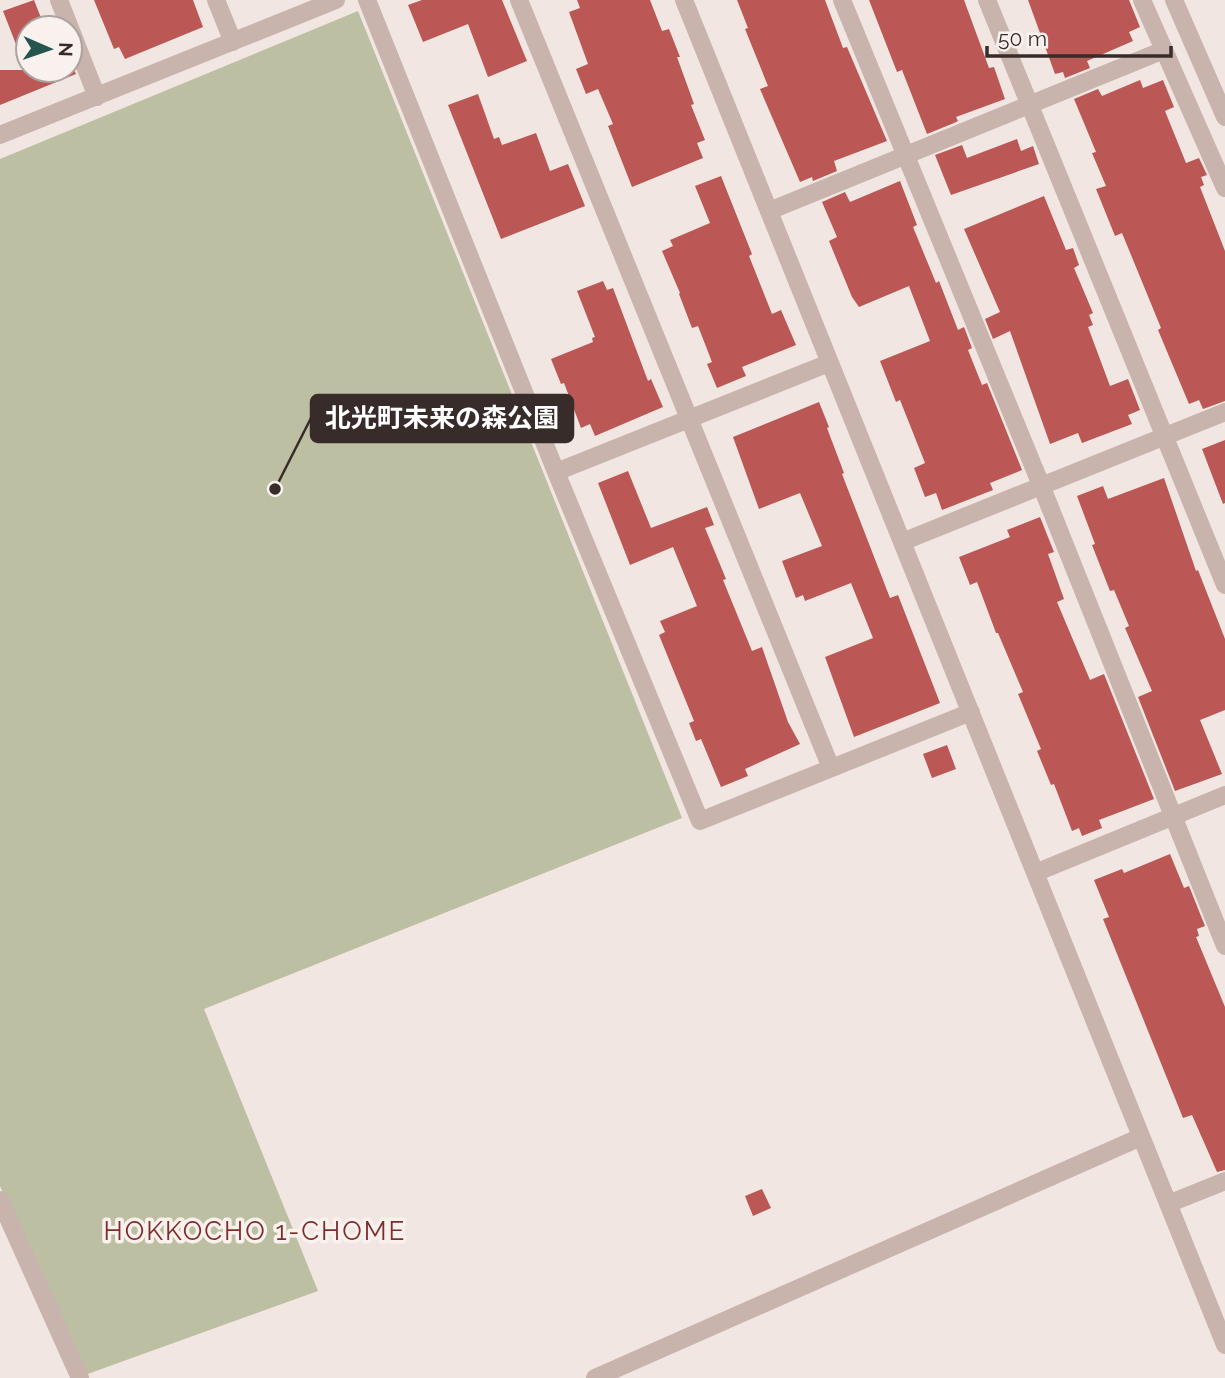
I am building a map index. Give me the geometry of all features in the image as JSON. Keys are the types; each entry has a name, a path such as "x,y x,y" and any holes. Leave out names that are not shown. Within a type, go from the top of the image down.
{"street":[{"path":"216,0 233,42"},
{"path":"0,135 336,0"},
{"path":"367,0 556,472 700,821 971,712"},
{"path":"519,0 831,768"},
{"path":"684,0 1225,1345"},
{"path":"842,0 1041,485 1225,946"},
{"path":"987,0 1225,585"},
{"path":"1142,0 1225,188"},
{"path":"1174,0 1225,117"},
{"path":"769,211 1164,50"},
{"path":"84,64 97,97"},
{"path":"556,472 829,363"},
{"path":"902,542 1225,412"},
{"path":"1035,873 1225,795"},
{"path":"594,1378 1141,1137"},
{"path":"1168,1204 1225,1181"},
{"path":"0,1200 80,1378"},
{"path":"66,1378 71,1357"}],"green space":[{"path":"358,11 682,818 204,1009 318,1291 82,1376 0,1186 0,159"}],"building":[{"path":"34,0 40,14 14,14 14,39 3,11"},
{"path":"94,0 193,0 203,27 125,59 119,47 114,49"},
{"path":"422,0 502,0 527,61 488,77 468,24 423,42 408,5"},
{"path":"577,0 650,0 662,31 669,29 680,57 677,57 694,104 691,105 705,140 697,143 703,158 632,187 608,126 613,124 598,89 586,94 576,69 588,64 569,12 580,8"},
{"path":"737,0 825,0 843,48 847,47 887,141 834,161 837,171 813,181 812,177 800,182 760,89 768,86 745,29 748,28"},
{"path":"869,0 964,0 989,68 994,67 1005,99 956,117 958,121 927,134 902,70 897,72"},
{"path":"1028,0 1129,0 1140,27 1129,32 1133,41 1087,61 1090,68 1065,78 1063,72 1055,74"},
{"path":"0,70 14,70 14,84 51,84 0,105"},
{"path":"1140,80 1143,88 1163,80 1174,107 1165,111 1186,163 1199,158 1207,175 1201,177 1204,185 1200,187 1225,251 1225,401 1203,409 1199,400 1189,404 1122,233 1115,236 1096,189 1106,186 1092,153 1096,152 1074,99 1098,89 1102,96"},
{"path":"478,94 494,139 499,137 502,145 536,133 550,171 568,164 585,206 501,239 448,105"},
{"path":"1017,139 1021,151 1033,146 1039,164 951,195 935,155 962,145 967,158"},
{"path":"721,176 772,314 781,310 796,345 742,367 746,376 717,388 707,364 712,362 698,326 692,328 662,251 673,246 670,240 710,223 695,186"},
{"path":"900,181 917,225 913,227 936,283 939,281 958,330 964,327 972,348 968,350 982,385 987,383 1022,470 990,483 993,490 942,510 936,493 925,497 914,468 925,463 900,400 896,402 880,361 930,341 909,286 859,307 852,297 829,241 837,237 822,202 845,192 850,202"},
{"path":"1044,196 1066,250 1073,248 1079,265 1074,268 1093,313 1089,315 1093,325 1088,327 1110,386 1128,379 1140,410 1128,415 1132,424 1082,443 1078,433 1050,444 1010,331 993,339 985,319 1000,312 964,229"},
{"path":"603,281 607,290 613,288 648,381 651,379 663,407 595,436 590,424 581,428 564,383 561,384 551,359 593,342 592,338 595,337 577,291"},
{"path":"819,402 844,473 842,474 890,598 898,595 940,703 854,737 825,657 873,638 851,583 805,601 803,595 796,598 782,561 822,546 800,493 759,509 733,437"},
{"path":"1225,440 1225,503 1223,504 1202,449"},
{"path":"628,471 651,528 707,507 714,525 705,528 726,579 723,580 752,651 762,647 788,722 800,744 745,769 748,776 721,787 701,739 696,741 689,723 694,721 659,635 665,632 660,621 697,606 673,547 630,565 598,483"},
{"path":"1164,478 1196,571 1198,570 1225,639 1225,710 1200,720 1222,774 1175,791 1138,697 1152,691 1125,628 1129,626 1114,590 1110,591 1092,545 1095,544 1077,496 1103,486 1108,499"},
{"path":"1040,517 1054,552 1048,554 1064,599 1057,602 1090,680 1104,674 1154,799 1099,820 1102,828 1082,836 1079,828 1072,831 1054,784 1051,785 1037,751 1041,749 1018,694 1023,692 996,633 977,582 970,585 959,557 1010,537 1007,530"},
{"path":"947,745 956,769 932,778 923,754"},
{"path":"1170,854 1184,888 1189,886 1205,926 1197,929 1199,936 1196,937 1225,1007 1225,1170 1217,1172 1192,1115 1183,1118 1103,919 1109,917 1094,880 1122,869 1124,873"},
{"path":"762,1189 771,1208 753,1216 745,1196"}],"place":[{"name":"北光町未来の森公園","path":"275,489"}],"district":[{"name":"HOKKOCHO 1-CHOME","path":"255,1231"}]}
